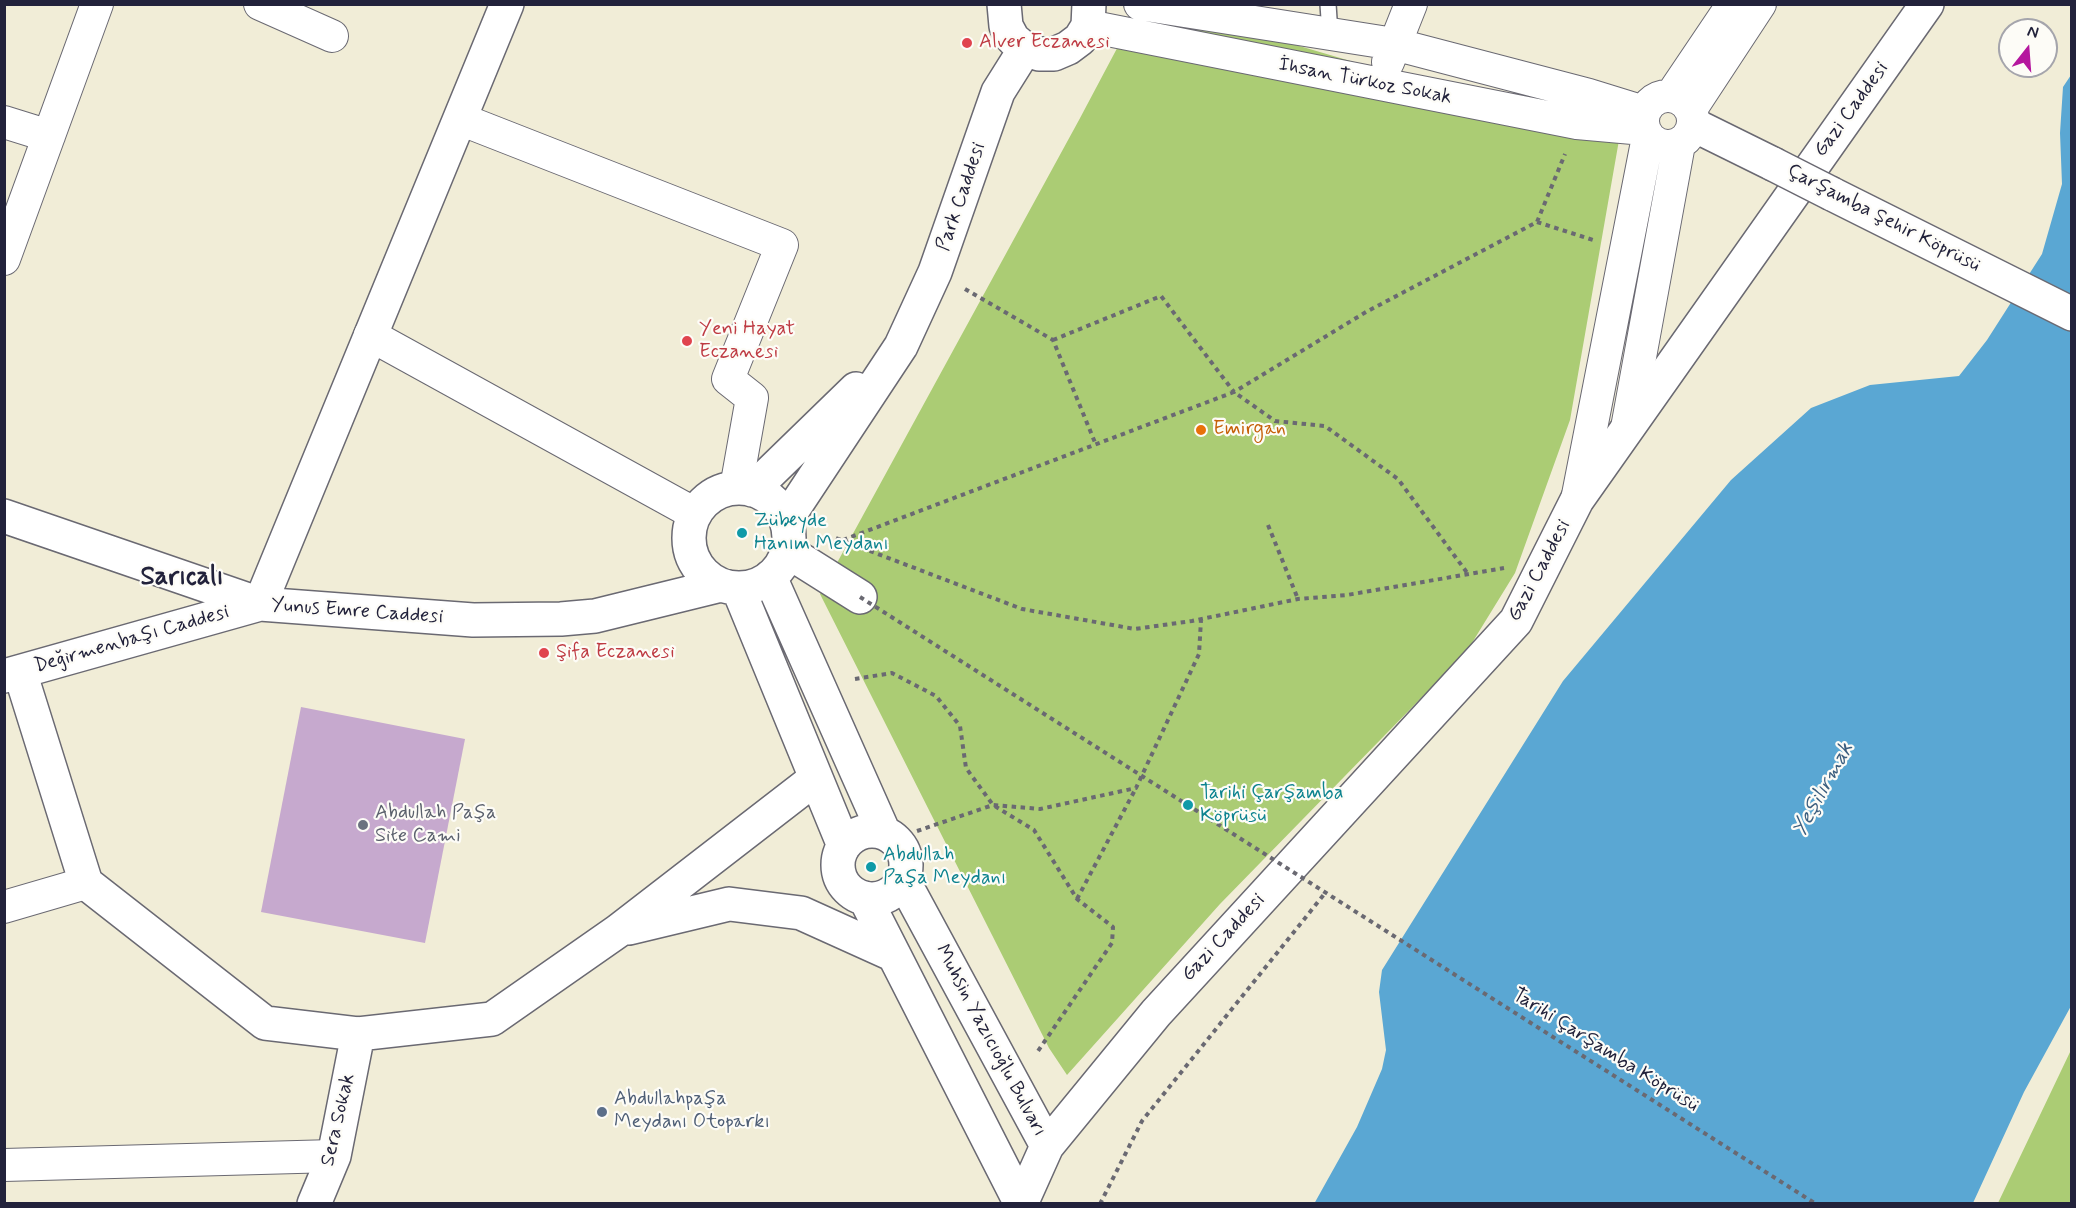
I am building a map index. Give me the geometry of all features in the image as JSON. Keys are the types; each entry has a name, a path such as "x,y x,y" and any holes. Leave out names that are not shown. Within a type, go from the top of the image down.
{"main road":[{"path":"260,604 507,4"},
{"path":"1004,4 1006,26 1013,39 1025,49 1039,54 1054,54 1074,44 1088,15"},
{"name":"Gazi Caddesi","path":"1047,1146 1156,1013 1516,621 1577,500 1927,4"},
{"name":"Park Caddesi","path":"781,550 901,346 935,272 998,92 1025,49"},
{"name":"Çarşamba Şehir Köprüsü","path":"1684,118 2070,313"},
{"name":"Park Caddesi","path":"744,489 901,346"},
{"path":"781,550 755,585 730,586 707,576 695,563 690,546 690,530 695,514 706,501 721,492 744,489 766,496 778,507 781,550 819,686 889,836 906,858 903,880 887,896 865,898 846,887 838,867 844,846 862,832 889,836"},
{"name":"Yunus Emre Caddesi","path":"4,516 260,604 473,620 561,619 595,616 730,586"},
{"path":"781,550 860,597"},
{"path":"730,586 844,846"},
{"name":"Değirmenbaşı Caddesi","path":"12,674 260,604"},
{"path":"12,674 86,883 266,1023 358,1034 492,1019 618,931 816,778"},
{"name":"Muhsin Yazıcıoğlu Bulvarı","path":"903,880 1047,1146 1021,1203"},
{"name":"Muhsin Yazıcıoğlu Bulvarı","path":"865,898 1021,1203"},
{"path":"618,931 729,904 801,913 894,955"},
{"name":"Sera Sokak","path":"314,1203 334,1156 358,1034"}],"street":[{"path":"4,259 97,4"},
{"path":"260,4 332,36"},
{"path":"1140,4 1329,19 1394,44 1589,95 1646,126 1663,146 1760,4"},
{"path":"1380,86 1411,4"},
{"path":"1627,428 1684,118 1733,4"},
{"name":"İhsan Türkoz Sokak","path":"1088,15 1380,86 1577,123 1646,126"},
{"path":"1577,500 1626,250 1646,126 1655,99 1684,118"},
{"path":"460,118 782,245 728,379 753,398 744,489"},
{"path":"4,122 49,136"},
{"path":"370,336 695,514"},
{"path":"4,907 86,883"},
{"path":"4,1165 334,1156"}],"path":[{"path":"781,550 843,540 1234,392 1366,312 1537,222 1577,123"},
{"path":"1537,222 1626,250"},
{"path":"935,272 1053,340 1096,445"},
{"path":"1053,340 1161,296 1234,392 1275,421 1325,426 1398,480 1468,574"},
{"path":"1268,525 1299,599"},
{"path":"843,540 1022,609 1135,629 1201,620 1299,599 1347,595 1546,560"},
{"name":"Tarihi Çarşamba Köprüsü","path":"860,597 1816,1203"},
{"path":"1077,899 1136,788 1199,654 1201,620"},
{"path":"819,686 892,673 936,696 960,726 966,768 993,805 1034,830 1077,899 1113,927 1112,943 1014,1086"},
{"path":"889,836 993,805 1040,809 1136,788"},
{"path":"1100,1203 1142,1121 1326,892"}],"green space":[{"path":"1140,5 1160,5 1619,140 1570,420 1515,573 1467,651 1220,904 1067,1075 1049,1048 820,594"},
{"path":"2071,1050 2071,1203 1998,1203"}],"water":[{"name":"Yeşilırmak","path":"2071,75 2071,1006 2024,1092 1973,1203 1314,1204 1357,1127 1382,1069 1386,1050 1379,992 1382,970 1563,681 1731,480 1811,408 1870,385 1959,376 1987,340 2042,254 2062,184 2060,133 2063,87"}],"building":[{"name":"Abdullah Paşa Site Cami","path":"301,707 465,739 425,943 261,912"}],"place":[{"name":"Alver Eczanesi","path":"967,43"},
{"name":"Yeni Hayat Eczanesi","path":"687,341"},
{"name":"Emirgan","path":"1201,430"},
{"name":"Zübeyde Hanım Meydanı","path":"742,533"},
{"name":"Şifa Eczanesi","path":"544,653"},
{"name":"Tarihi Çarşamba Köprüsü","path":"1188,805"},
{"name":"Abdullah Paşa Site Cami","path":"363,825"},
{"name":"Abdullah Paşa Meydanı","path":"871,867"},
{"name":"Abdullahpaşa Meydanı Otoparkı","path":"602,1112"}],"district":[{"name":"Sarıcalı","path":"182,579"}]}
